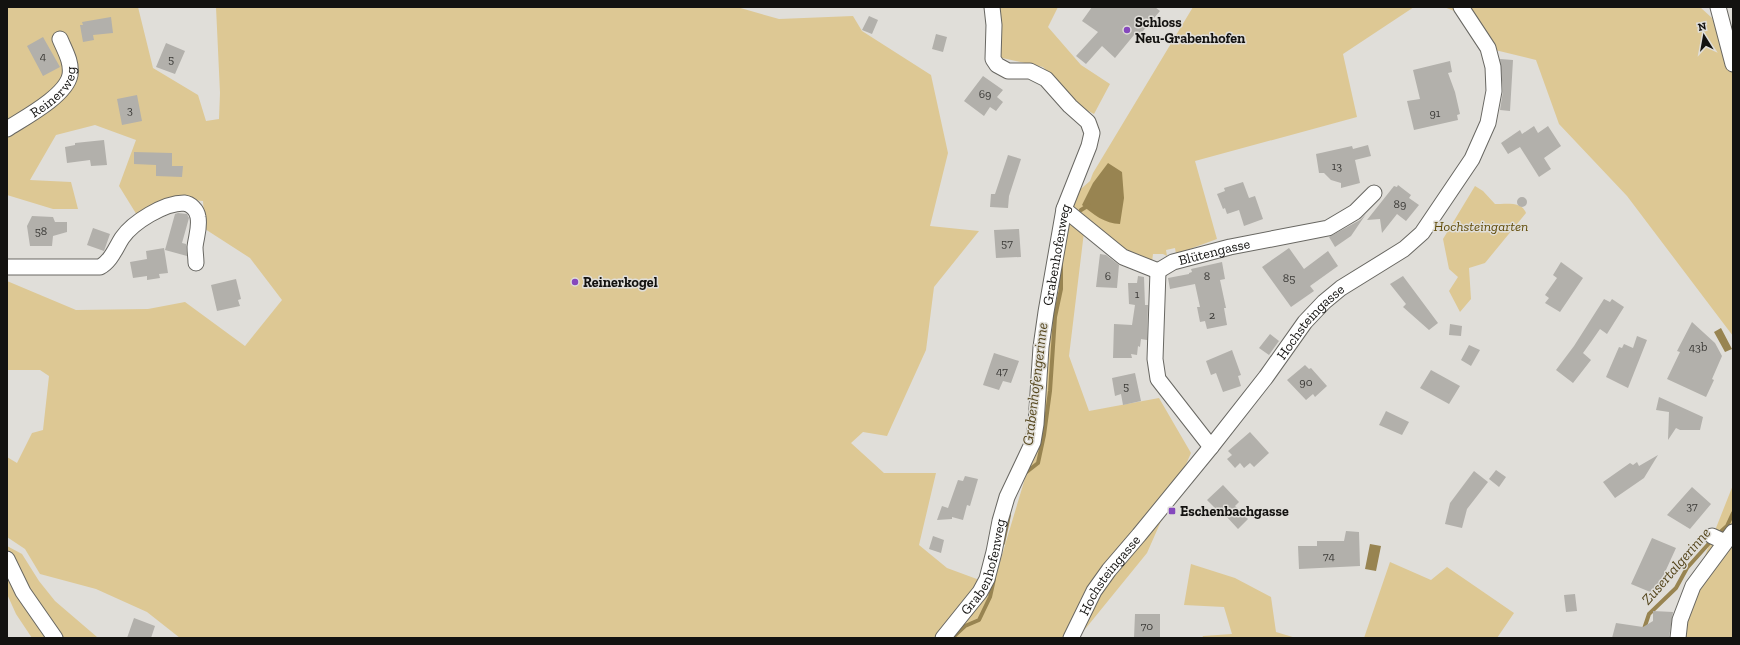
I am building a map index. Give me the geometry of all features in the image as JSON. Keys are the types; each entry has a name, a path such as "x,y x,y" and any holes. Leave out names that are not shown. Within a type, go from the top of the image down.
{"street":[{"name":"Grabenhofenweg","path":"942,638 980,592 986,580 1007,497 1033,442 1036,424 1041,347 1064,209 1089,146 1092,132 1088,122 1070,106 1046,79 1030,71 1008,71 996,65 993,59 994,25 992,7"},
{"name":"Hochsteingasse","path":"1071,638 1094,591 1109,570 1211,447 1268,375 1305,322 1324,302 1341,288 1404,249 1422,233 1472,159 1488,123 1494,91 1493,67 1488,48 1461,7"},
{"path":"1718,7 1733,64"},
{"name":"Reinerweg","path":"7,129 58,94 65,85 70,76 69,61 60,39"},
{"name":"Blütengasse","path":"1158,271 1173,262 1230,247 1328,228 1355,212 1374,193"},
{"path":"7,267 100,267 107,263 123,237 145,217 162,207 185,203 193,206 198,216 198,232 195,247 196,263"},
{"path":"1064,209 1123,257 1158,271 1155,359 1158,379 1211,447"},
{"path":"1678,638 1680,620 1693,586 1723,537"},
{"path":"7,559 23,592 55,638"}],"green space":[{"path":"7,7 138,7 153,68 198,95 206,121 219,119 220,93 216,7 737,7 779,19 853,16 862,31 931,75 948,153 930,226 979,231 934,287 926,350 887,436 863,432 851,443 884,473 936,473 919,545 947,568 993,585 1038,435 1041,347 1075,194 1090,181 1093,173 1193,7 1414,7 1343,54 1357,117 1195,161 1217,239 1176,254 1175,248 1166,250 1167,256 1163,254 1153,254 1152,262 1084,232 1069,356 1089,411 1159,398 1191,453 1147,553 1086,628 1076,638 180,638 147,612 96,589 40,574 25,549 7,537 7,457 17,463 32,433 43,430 49,376 40,370 7,370 7,281 76,310 148,309 185,302 245,346 282,300 250,258 205,229 203,201 171,198 140,220 119,186 136,140 95,125 56,135 30,180 71,182 78,209 53,209 7,195"},
{"path":"996,7 1058,7 1048,27 1081,65 1110,84 1094,114 1079,106 1043,67 998,57"},
{"path":"1444,7 1700,7 1712,18 1733,74 1733,336 1627,196 1559,124 1536,60 1491,49 1467,16"},
{"name":"Hochsteingarten","path":"1475,186 1483,191 1495,204 1517,205 1524,209 1526,213 1485,263 1469,268 1471,299 1460,312 1449,291 1458,277 1449,269 1443,239"},
{"path":"1733,485 1733,638 1678,638 1693,586"},
{"path":"7,546 22,554 39,581 55,601 97,637 32,638 16,614 7,594"},
{"path":"1390,562 1431,580 1447,567 1514,613 1497,638 1364,638"},
{"path":"1191,564 1235,578 1271,597 1276,632 1296,638 1202,638 1203,636 1232,634 1224,607 1184,605"}],"shaded area":[{"path":"1108,163 1122,172 1124,198 1120,224 1115,224 1104,220 1082,205 1093,183"},
{"path":"1721,328 1732,349 1725,352 1714,332"},
{"path":"1370,544 1381,546 1376,571 1365,569"}],"building":[{"path":"1092,7 1155,7 1160,11 1137,38 1134,35 1115,58 1102,46 1086,64 1076,56 1098,32 1082,21"},
{"path":"869,16 878,20 872,34 862,30"},
{"path":"111,17 113,33 93,35 94,40 83,42 80,25 83,25 82,22"},
{"path":"936,34 947,37 943,52 932,49"},
{"path":"43,37 60,67 43,76 27,46"},
{"path":"166,43 185,51 175,74 156,67"},
{"path":"1500,59 1513,60 1510,111 1500,110 1503,91"},
{"path":"1450,61 1452,72 1448,73 1455,92 1460,114 1457,115 1458,120 1414,130 1407,101 1420,99 1413,70"},
{"path":"983,76 1003,90 997,97 1003,102 996,111 990,107 984,116 964,101"},
{"path":"137,95 142,121 122,125 117,99"},
{"path":"1534,126 1538,133 1548,126 1561,146 1544,158 1551,169 1539,177 1520,147 1508,154 1501,143 1520,130 1522,134"},
{"path":"104,140 107,165 91,166 90,160 67,163 65,147 75,145 75,143"},
{"path":"1368,145 1371,156 1355,160 1360,183 1341,188 1341,183 1331,180 1324,173 1319,173 1316,154 1352,146 1353,149"},
{"path":"134,152 172,153 172,166 183,166 182,177 156,176 156,165 134,164"},
{"path":"1008,155 1021,159 1009,196 1008,208 990,207 991,194 995,194"},
{"path":"1243,182 1249,198 1255,196 1263,219 1244,226 1239,210 1227,214 1225,208 1223,209 1217,194 1225,191 1224,188"},
{"path":"1398,185 1411,195 1409,198 1419,205 1406,221 1397,214 1382,233 1380,219 1367,220 1394,186 1397,187"},
{"path":"1520,197 1524,197 1526,198 1526,206 1520,207 1517,204 1517,200"},
{"path":"175,214 187,214 189,218 182,243 186,244 187,256 165,250"},
{"path":"1366,214 1351,236 1335,247 1329,237 1360,220"},
{"path":"32,216 53,217 55,222 67,222 67,232 53,236 52,246 30,246 27,226"},
{"path":"93,228 110,234 104,251 87,245"},
{"path":"1019,229 1021,257 996,258 994,230"},
{"path":"164,248 168,273 159,274 160,278 147,280 147,276 133,278 130,262 147,259 146,251"},
{"path":"1289,248 1304,269 1328,251 1338,266 1310,286 1314,291 1291,307 1262,267"},
{"path":"1100,254 1106,255 1119,265 1117,288 1096,287"},
{"path":"1222,262 1225,279 1220,280 1226,308 1224,308 1227,325 1207,329 1205,321 1200,322 1197,307 1200,307 1195,284 1170,289 1168,278 1189,274 1192,272 1191,269"},
{"path":"1561,262 1583,278 1560,312 1545,303 1549,298 1545,295 1557,278 1553,275"},
{"path":"1138,276 1144,277 1145,305 1148,305 1147,340 1141,339 1140,347 1138,346 1137,355 1131,354 1132,358 1113,358 1114,324 1132,325 1135,305 1129,304 1128,283 1137,283"},
{"path":"1403,276 1438,323 1429,330 1403,307 1406,304 1390,284"},
{"path":"236,279 241,299 238,300 240,306 217,311 211,285"},
{"path":"1604,299 1610,302 1612,299 1624,307 1607,334 1600,329 1583,353 1591,360 1573,383 1556,370 1574,346"},
{"path":"1692,322 1715,343 1722,356 1712,379 1714,380 1706,397 1667,379 1680,352 1677,351"},
{"path":"1450,324 1462,326 1461,336 1449,335"},
{"path":"1270,334 1279,341 1269,355 1259,348"},
{"path":"1637,336 1647,340 1628,388 1606,377 1619,347 1622,348 1624,344 1633,348"},
{"path":"1469,345 1480,350 1471,366 1461,360"},
{"path":"1232,350 1241,375 1238,376 1241,386 1223,392 1216,373 1211,375 1206,361"},
{"path":"994,353 1019,361 1011,383 1003,381 999,390 983,385"},
{"path":"1305,365 1309,369 1311,368 1327,386 1315,397 1313,394 1306,400 1287,380"},
{"path":"1431,370 1460,386 1449,404 1420,388"},
{"path":"1135,373 1141,401 1123,405 1121,394 1115,396 1112,378"},
{"path":"1659,397 1703,417 1700,430 1680,430 1676,428 1668,440 1669,412 1656,410"},
{"path":"1386,411 1409,422 1402,435 1379,425"},
{"path":"1250,432 1269,453 1254,467 1250,463 1244,468 1240,463 1235,468 1227,459 1232,455 1228,451"},
{"path":"1658,455 1644,478 1615,498 1603,482 1630,463 1633,465 1637,462 1639,466"},
{"path":"1496,470 1506,477 1499,487 1489,479"},
{"path":"1474,471 1488,482 1467,509 1462,528 1445,524 1450,503"},
{"path":"965,476 978,479 970,506 967,505 963,520 952,517 952,519 937,520 942,506 948,508 958,480 963,481"},
{"path":"1223,485 1239,502 1235,506 1248,519 1238,529 1225,515 1224,517 1207,500"},
{"path":"1692,487 1711,504 1690,529 1667,515"},
{"path":"1346,531 1359,532 1360,566 1299,569 1298,546 1317,546 1317,541 1344,541"},
{"path":"933,536 944,540 941,553 929,549"},
{"path":"1652,538 1676,548 1655,594 1631,584"},
{"path":"1575,594 1577,611 1566,612 1564,595"},
{"path":"1653,611 1673,612 1669,638 1612,638 1616,623 1643,627 1653,621"},
{"path":"1135,614 1160,614 1160,638 1134,638"},
{"path":"134,618 155,626 151,638 127,638"}],"waterway":[{"name":"Grabenhofengerinne","path":"1081,210 1089,205"},
{"name":"Grabenhofengerinne","path":"1024,474 1038,463 1044,435 1050,391 1055,317 1061,289 1061,263"},
{"name":"Zusertalgerinne","path":"1717,535 1727,526 1733,513"},
{"name":"Grabenhofengerinne","path":"1003,543 1009,515"},
{"name":"Zusertalgerinne","path":"1644,638 1644,629 1649,614 1676,588 1687,568 1712,540"},
{"name":"Grabenhofengerinne","path":"952,638 965,626 979,620 990,597 994,579"}],"place":[{"name":"Schloss Neu-Grabenhofen","path":"1127,30"},
{"name":"Reinerkogel","path":"575,282"},
{"name":"Eschenbachgasse","path":"1172,511"}]}
